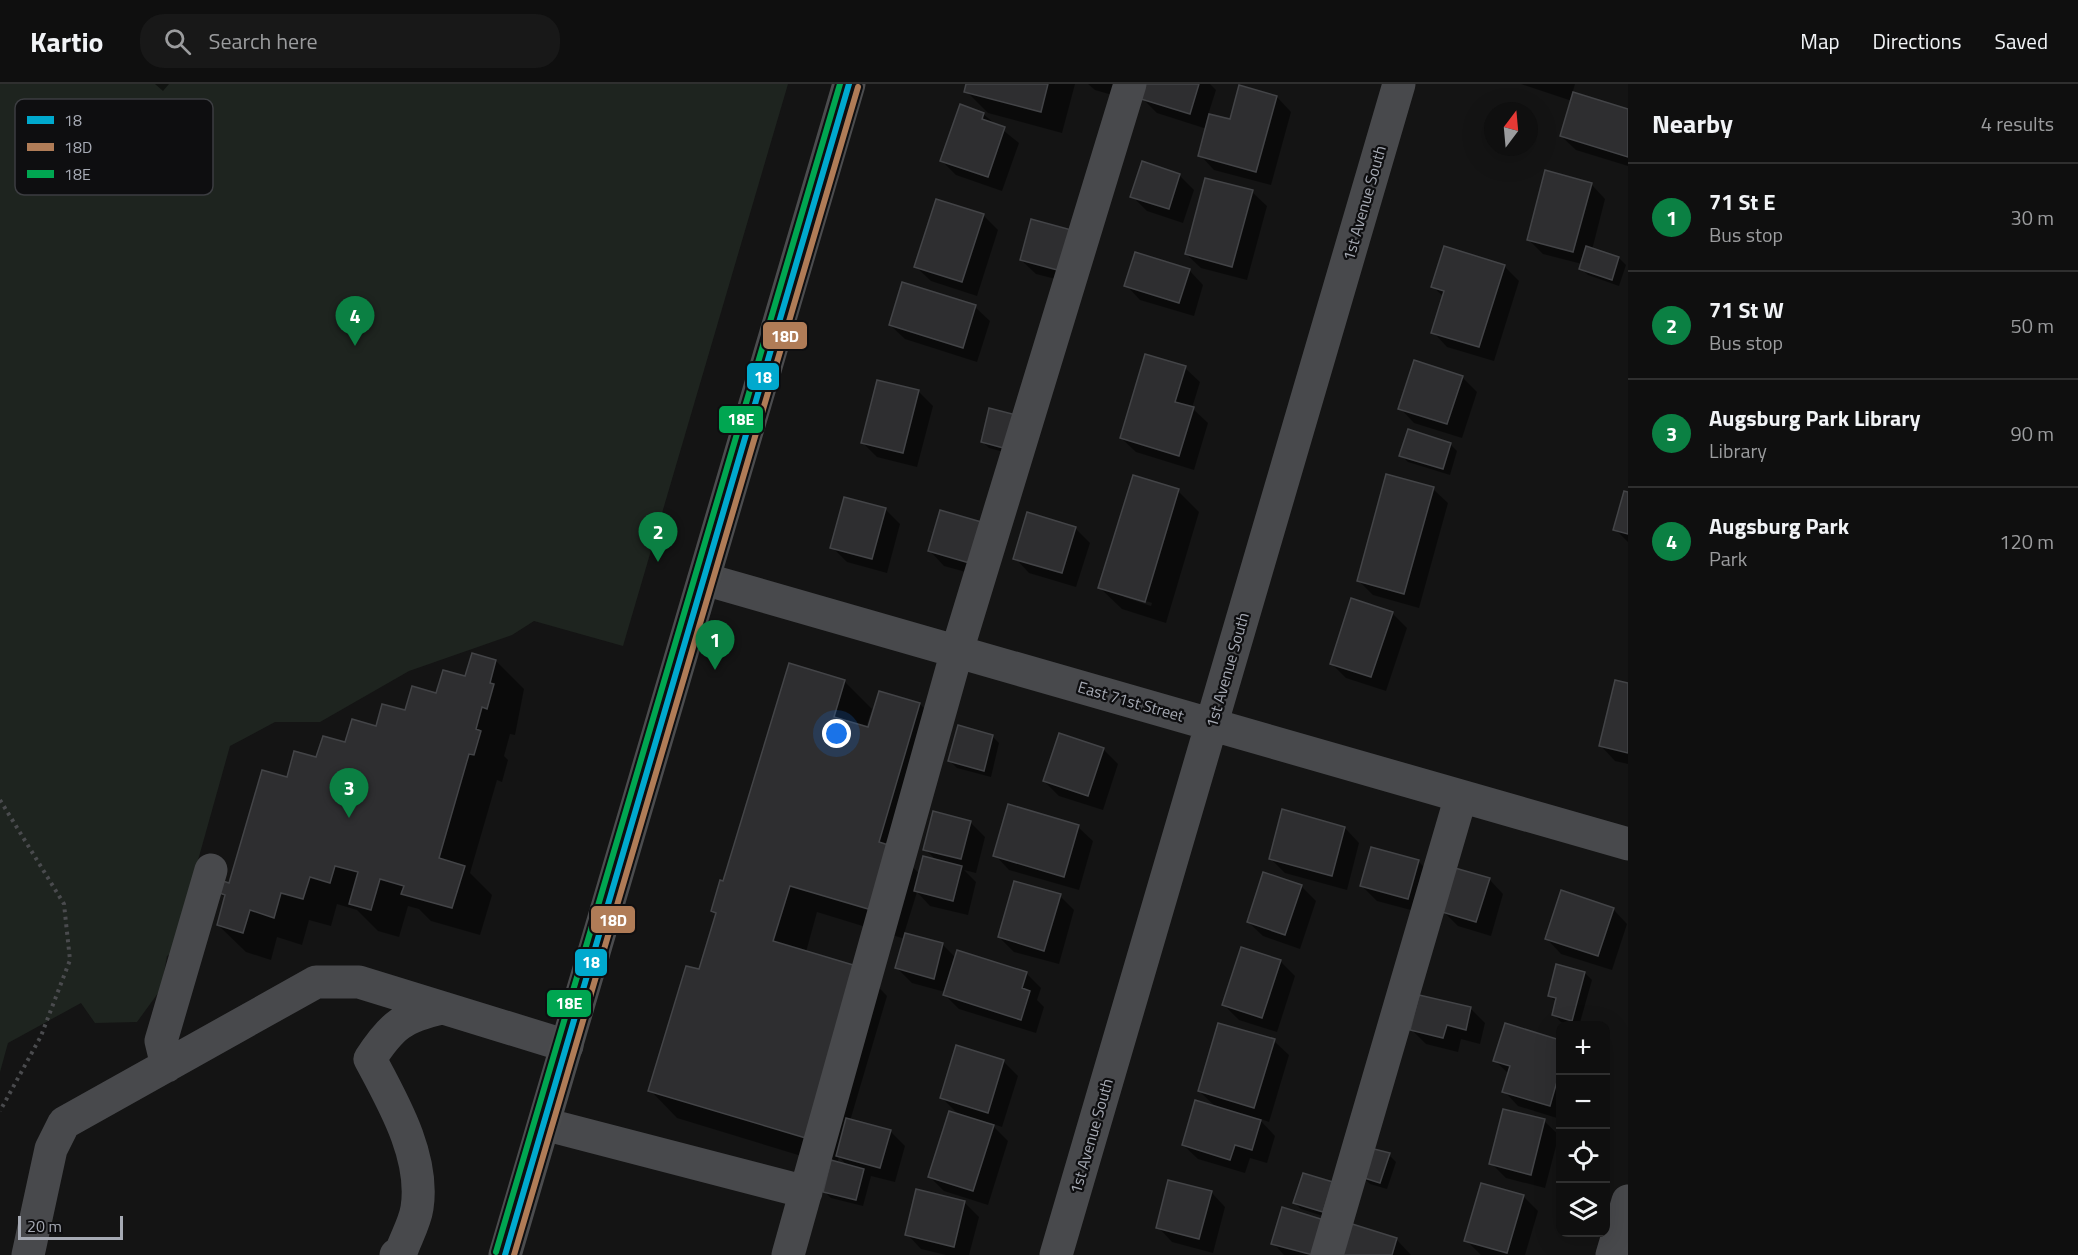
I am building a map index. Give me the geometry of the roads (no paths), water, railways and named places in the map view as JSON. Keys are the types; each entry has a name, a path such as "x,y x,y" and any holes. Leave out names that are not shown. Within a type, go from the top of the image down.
{"main road":[{"path":"506,1255 849,84"}],"street":[{"path":"788,1255 957,651 1130,84"},
{"name":"1st Avenue South","path":"1056,1255 1399,84"},
{"name":"East 71st Street","path":"704,579 1628,844"},
{"path":"1327,1255 1461,796"},
{"path":"167,1066 161,1041 211,870"},
{"path":"28,1255 51,1149 64,1123 316,982 359,982 567,1046"},
{"path":"396,1255 401,1252 417,1209 418,1174 395,1107 370,1059 385,1035 411,1015 442,1008"},
{"path":"544,1124 806,1192"},
{"path":"1612,1255 1628,1201"}],"place":[{"name":"Augsburg Park","path":"355,346"},
{"name":"71 St W","path":"658,562"},
{"name":"71 St E","path":"715,670"},
{"name":"Augsburg Park Library","path":"349,818"}]}
